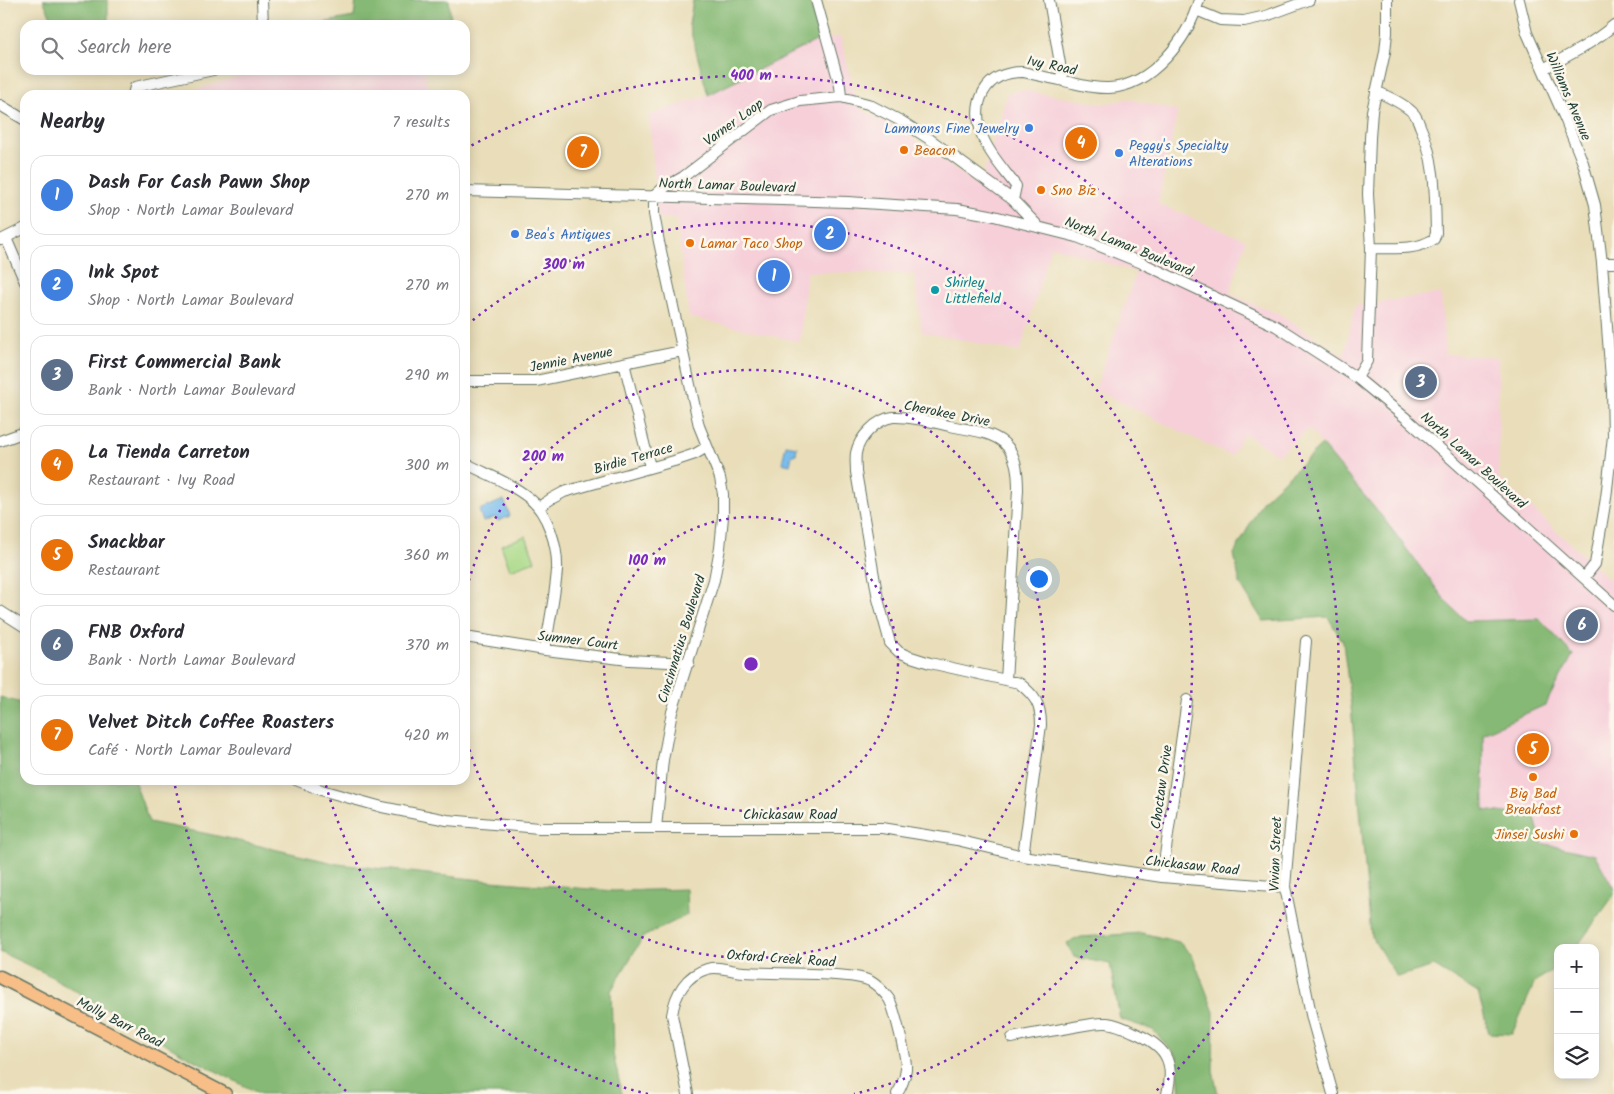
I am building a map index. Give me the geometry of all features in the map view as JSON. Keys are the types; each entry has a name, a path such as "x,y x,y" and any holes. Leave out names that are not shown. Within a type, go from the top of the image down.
{"main road":[{"name":"Molly Barr Road","path":"0,977 225,1094"}],"street":[{"path":"262,0 263,20"},
{"path":"816,0 838,76 841,97"},
{"path":"1049,0 1063,81"},
{"path":"1197,5 1220,20 1244,22 1308,0"},
{"path":"1357,378 1367,361 1371,248 1368,162 1371,120 1385,52 1387,33 1386,0"},
{"name":"Williams Avenue","path":"1519,0 1527,33 1583,164 1594,205 1602,264 1612,390 1613,436 1606,498 1595,564 1584,578"},
{"name":"Ivy Road","path":"1013,200 1016,186 991,152 983,137 978,113 984,89 1001,75 1012,72 1022,72 1091,88 1110,88 1127,84 1139,79 1164,61 1181,40 1197,5"},
{"path":"1543,69 1589,44 1614,25"},
{"path":"135,90 135,88 191,75"},
{"path":"1371,248 1417,247 1427,244 1434,239 1436,233 1431,158 1424,133 1415,116 1402,105 1376,90"},
{"name":"Varner Loop","path":"654,196 683,177 771,110 800,101 841,97 868,104 901,120 1013,200 1038,226"},
{"path":"0,105 20,117"},
{"name":"North Lamar Boulevard","path":"470,191 848,202 957,210 1038,226 1077,237 1142,263 1276,326 1357,378 1408,419 1614,606"},
{"name":"Cincinnatius Boulevard","path":"654,196 654,214 659,242 699,426 720,478 723,494 720,548 714,580 672,712 664,753 656,828"},
{"path":"20,230 3,239 20,272"},
{"path":"1602,264 1614,263"},
{"name":"Jennie Avenue","path":"470,381 536,381 682,351"},
{"path":"624,363 650,467"},
{"name":"Cherokee Drive","path":"1006,680 1018,490 1018,469 1013,455 1006,444 993,435 913,418 892,417 880,422 868,431 860,442 856,453 856,472 878,599 890,643 899,652 930,663 1019,683 1030,693 1041,711 1041,725 1024,856"},
{"path":"0,440 20,434"},
{"name":"Birdie Terrace","path":"539,507 564,492 695,454 706,447"},
{"path":"470,465 512,486 528,497 539,507 550,532 557,560 557,570 545,650"},
{"path":"0,611 20,624"},
{"name":"Sumner Court","path":"470,637 545,650 629,660 689,663"},
{"name":"Vivian Street","path":"1306,641 1284,888 1312,1019 1333,1094"},
{"name":"Choctaw Drive","path":"1162,878 1187,700"},
{"name":"Chickasaw Road","path":"308,785 325,792 382,807 447,820 539,828 882,828 957,840 1024,856 1162,878 1284,888"},
{"name":"Oxford Creek Road","path":"688,1094 672,1015 673,1004 687,980 707,969 720,968 741,972 854,976 868,980 880,988 890,1000 906,1066 905,1077 898,1094"},
{"path":"1012,1038 1085,1025 1106,1023 1122,1027 1144,1037 1159,1047 1167,1057 1170,1069 1166,1094"}],"shaded area":[{"path":"841,37 854,92 862,110 899,128 980,187 1007,94 1021,90 1102,104 1128,99 1178,111 1158,204 1246,240 1230,294 1281,315 1344,356 1355,306 1441,293 1445,354 1498,357 1499,478 1614,584 1614,889 1595,855 1541,843 1535,817 1484,810 1483,733 1545,705 1540,619 1467,621 1448,604 1384,519 1309,429 1278,455 1244,434 1231,456 1095,390 1136,272 1051,246 1020,352 922,332 914,274 807,272 800,342 689,317 676,218 658,218 649,115 708,95 820,39"},
{"path":"244,75 426,75 427,90 196,90"}],"green space":[{"path":"43,0 108,0 108,20 53,20"},
{"path":"356,0 449,0 451,20 338,20 354,17"},
{"path":"693,0 811,0 820,39 708,95 689,25"},
{"path":"1322,445 1384,519 1448,604 1466,621 1540,619 1573,655 1545,705 1483,733 1484,810 1535,817 1541,843 1595,855 1614,889 1614,895 1579,944 1554,944 1554,969 1535,982 1512,1034 1489,1033 1478,993 1434,966 1397,977 1371,936 1351,706 1343,642 1328,617 1263,621 1240,584 1234,554 1263,500"},
{"path":"526,536 535,561 510,570 501,545"},
{"path":"0,697 20,703 20,785 136,785 149,822 338,864 491,881 614,891 686,889 687,915 643,937 611,991 613,1054 622,1094 260,1094 185,1055 45,973 0,952"},
{"path":"1142,933 1179,942 1192,955 1214,1012 1213,1071 1218,1094 1180,1094 1177,1056 1153,1030 1120,1019 1110,964 1074,957 1067,943 1081,937"}],"water":[{"path":"786,445 797,447 796,454 792,455 790,465 782,463"},
{"path":"504,500 510,516 498,521 496,517 483,522 479,510"}],"place":[{"name":"Lammons Fine Jewelry","path":"1029,128"},
{"name":"La Tienda Carreton","path":"1081,143"},
{"name":"Beacon","path":"904,150"},
{"name":"Velvet Ditch Coffee Roasters","path":"583,152"},
{"name":"Peggy's Specialty Alterations","path":"1119,153"},
{"name":"Sno Biz","path":"1041,190"},
{"name":"Bea's Antiques","path":"515,234"},
{"name":"Ink Spot","path":"830,234"},
{"name":"Lamar Taco Shop","path":"690,243"},
{"name":"Dash For Cash Pawn Shop","path":"774,276"},
{"name":"Shirley Littlefield","path":"935,290"},
{"name":"First Commercial Bank","path":"1421,382"},
{"name":"FNB Oxford","path":"1582,625"},
{"name":"Snackbar","path":"1533,749"},
{"name":"Big Bad Breakfast","path":"1533,777"},
{"name":"Jinsei Sushi","path":"1574,834"}]}
